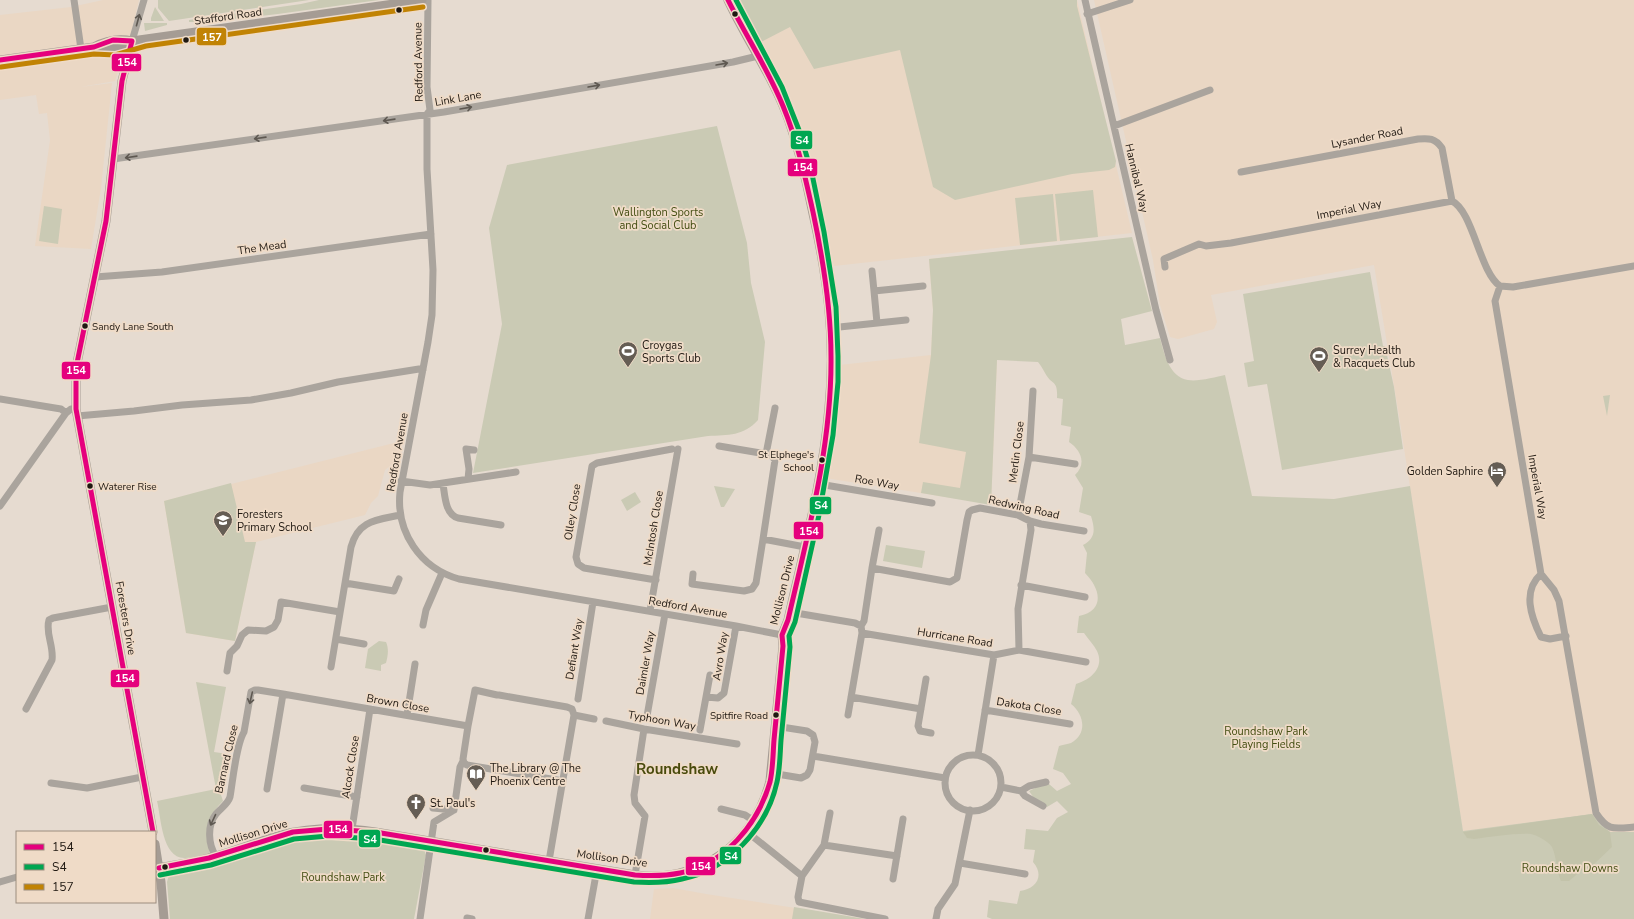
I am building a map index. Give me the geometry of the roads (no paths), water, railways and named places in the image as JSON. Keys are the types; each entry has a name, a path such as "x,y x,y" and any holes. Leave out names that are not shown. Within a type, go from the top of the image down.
{"main road":[{"name":"Stafford Road","path":"94,47 104,42 121,39 132,41 422,0"},
{"name":"Mollison Drive","path":"159,868 216,856 284,834 320,829 352,829 636,875 661,876 694,869 722,854 735,844 754,821 765,799 772,773 783,646 782,635 790,612 819,484 829,406 831,365 830,328 824,267 797,146 778,92 728,0"},
{"name":"Stafford Road","path":"0,60 80,48 112,48 125,46 132,41"},
{"path":"76,412 76,368 106,221 124,70 132,41"},
{"path":"112,48 120,54 124,70"},
{"name":"Foresters Drive","path":"76,412 153,831"},
{"path":"156,850 164,919"}],"street":[{"path":"74,0 80,48"},
{"path":"132,41 144,0"},
{"name":"Redford Avenue","path":"428,0 427,87 430,110 427,114 427,169 433,283 432,315 399,499 400,515 406,535 414,548 426,561 442,573 459,579 782,635"},
{"name":"Hannibal Way","path":"1085,0 1156,310 1170,360"},
{"path":"1087,14 1130,0"},
{"name":"Link Lane","path":"114,159 427,114 749,59 758,56"},
{"path":"1114,126 1210,90"},
{"name":"Lysander Road","path":"1240,172 1418,139 1432,139 1438,142 1442,148 1452,201"},
{"path":"1452,201 1458,205 1492,277 1500,286 1513,286 1634,266"},
{"name":"Imperial Way","path":"1165,267 1164,259 1199,244 1206,246 1231,243 1452,201"},
{"name":"The Mead","path":"95,277 162,272 431,234"},
{"path":"872,271 877,324"},
{"path":"874,291 923,286"},
{"name":"Imperial Way","path":"1500,286 1495,301 1541,574 1554,590 1559,601 1596,813 1603,823 1614,829 1634,827"},
{"path":"830,328 906,320"},
{"path":"0,506 3,496 66,413 71,409 76,412 134,411 182,405 251,400 291,394 338,382 419,369 423,370"},
{"name":"Merlin Close","path":"1018,515 1029,458 1033,391"},
{"path":"0,399 61,409 66,413"},
{"path":"766,454 775,408"},
{"path":"693,574 692,584 744,591 752,589 756,583 775,464 773,457 766,454 718,446"},
{"path":"468,479 469,469 466,449 474,450"},
{"name":"McIntosh Close","path":"650,611 656,580 675,449"},
{"name":"Olley Close","path":"656,580 584,568 578,564 576,557 592,466 597,463 675,449"},
{"path":"1029,458 1075,464"},
{"path":"402,481 423,485 443,484 516,472"},
{"path":"443,484 448,508 452,516 501,525"},
{"name":"Roe Way","path":"819,484 932,502"},
{"name":"Redwing Road","path":"872,568 950,582 955,580 957,578 967,520 972,510 980,508 1018,515 1030,522 1084,531"},
{"path":"331,667 351,547 354,537 365,524 400,515"},
{"path":"1030,522 1031,530 1018,609 1019,650 1086,662"},
{"path":"848,716 879,530"},
{"path":"763,540 805,547"},
{"path":"422,625 426,610 442,573"},
{"path":"1541,574 1535,580 1530,591 1530,603 1535,625 1541,637 1550,639 1566,636"},
{"path":"345,583 394,591 399,579"},
{"path":"1021,585 1085,597"},
{"path":"227,671 230,653 237,646 242,635 248,630 266,631 274,627 278,620 281,602 340,612"},
{"name":"Defiant Way","path":"578,699 593,602"},
{"path":"26,710 52,660 48,625 49,620 112,607"},
{"name":"Hurricane Road","path":"790,612 855,623 862,629 994,655 1019,650"},
{"name":"Daimler Way","path":"647,716 665,614"},
{"name":"Avro Way","path":"706,697 718,698 724,693 736,626"},
{"path":"336,639 364,644"},
{"path":"978,755 994,655"},
{"path":"407,715 415,664"},
{"name":"Avro Way","path":"700,730 710,675"},
{"path":"926,679 918,726 920,731 931,733"},
{"name":"Barnard Close","path":"216,856 211,844 210,826 214,817 227,803 230,796 238,749 244,732 251,692 258,690 283,694"},
{"path":"454,810 460,767 463,761 475,690 572,709 574,715 549,861"},
{"path":"267,789 283,694"},
{"name":"Brown Close","path":"283,694 468,726"},
{"path":"851,697 921,709"},
{"name":"Alcock Close","path":"352,829 370,709"},
{"name":"Dakota Close","path":"985,710 1070,724"},
{"path":"574,715 594,719"},
{"name":"Typhoon Way","path":"606,721 644,729 737,744"},
{"path":"772,773 804,777 809,773 815,739 812,733 775,726"},
{"path":"636,875 645,816 636,803 634,795 644,729"},
{"path":"969,755 978,755 992,762 998,769 1001,778 1001,787 997,798 992,804 985,808 970,810 962,808 954,803 948,795 946,778 953,763 960,758 969,755"},
{"path":"812,756 946,778"},
{"path":"463,761 465,764 470,766 563,781"},
{"path":"51,783 87,788 142,777"},
{"path":"1021,791 1029,786 1046,782"},
{"path":"1001,787 1021,791 1025,796 1043,806"},
{"path":"304,788 356,797"},
{"path":"433,808 454,810"},
{"path":"721,809 745,815 754,821"},
{"path":"420,919 430,860 434,822 454,810"},
{"path":"936,919 938,909 956,884 970,810"},
{"path":"830,813 824,845 802,876 798,897 799,902 885,919"},
{"path":"893,879 903,819"},
{"path":"746,831 802,876"},
{"path":"824,845 897,856"},
{"path":"960,863 1025,874"},
{"path":"588,919 597,869"},
{"path":"0,882 16,877"}],"place":[{"name":"Sandy Lane South","path":"85,326"},
{"name":"Croygas Sports Club","path":"628,368"},
{"name":"Surrey Health & Racquets Club","path":"1319,373"},
{"name":"St Elphege's School","path":"822,460"},
{"name":"Waterer Rise","path":"90,486"},
{"name":"Golden Saphire","path":"1497,488"},
{"name":"Foresters Primary School","path":"223,537"},
{"name":"Spitfire Road","path":"776,715"},
{"name":"The Library @ The Phoenix Centre","path":"476,791"},
{"name":"St. Paul's","path":"416,820"}],"district":[{"name":"Roundshaw","path":"677,769"}],"park label":[{"name":"Wallington Sports and Social Club","path":"658,218"},
{"name":"Roundshaw Park Playing Fields","path":"1266,737"},
{"name":"Roundshaw Downs","path":"1570,868"},
{"name":"Roundshaw Park","path":"343,877"}]}
